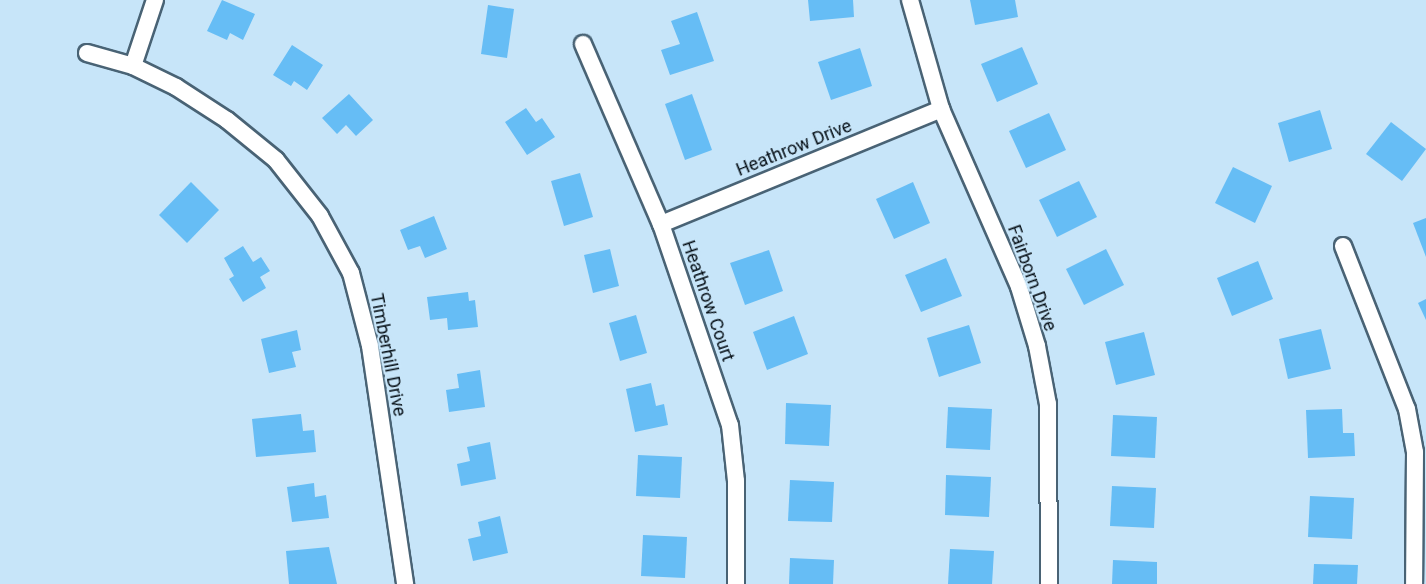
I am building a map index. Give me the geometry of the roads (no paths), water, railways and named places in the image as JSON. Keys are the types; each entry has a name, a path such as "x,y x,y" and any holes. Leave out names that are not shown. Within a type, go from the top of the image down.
{"street":[{"path":"132,66 155,0"},
{"name":"Fairborn Drive","path":"910,0 941,109 1019,288 1037,345 1048,404 1049,584"},
{"name":"Heathrow Court","path":"583,44 661,224 730,425 736,481 736,584"},
{"name":"Timberhill Drive","path":"87,53 132,66 176,87 227,120 276,160 320,216 351,273 370,346 405,584"},
{"name":"Heathrow Drive","path":"661,224 941,109"},
{"path":"1343,246 1407,409 1415,452 1414,584"}]}
